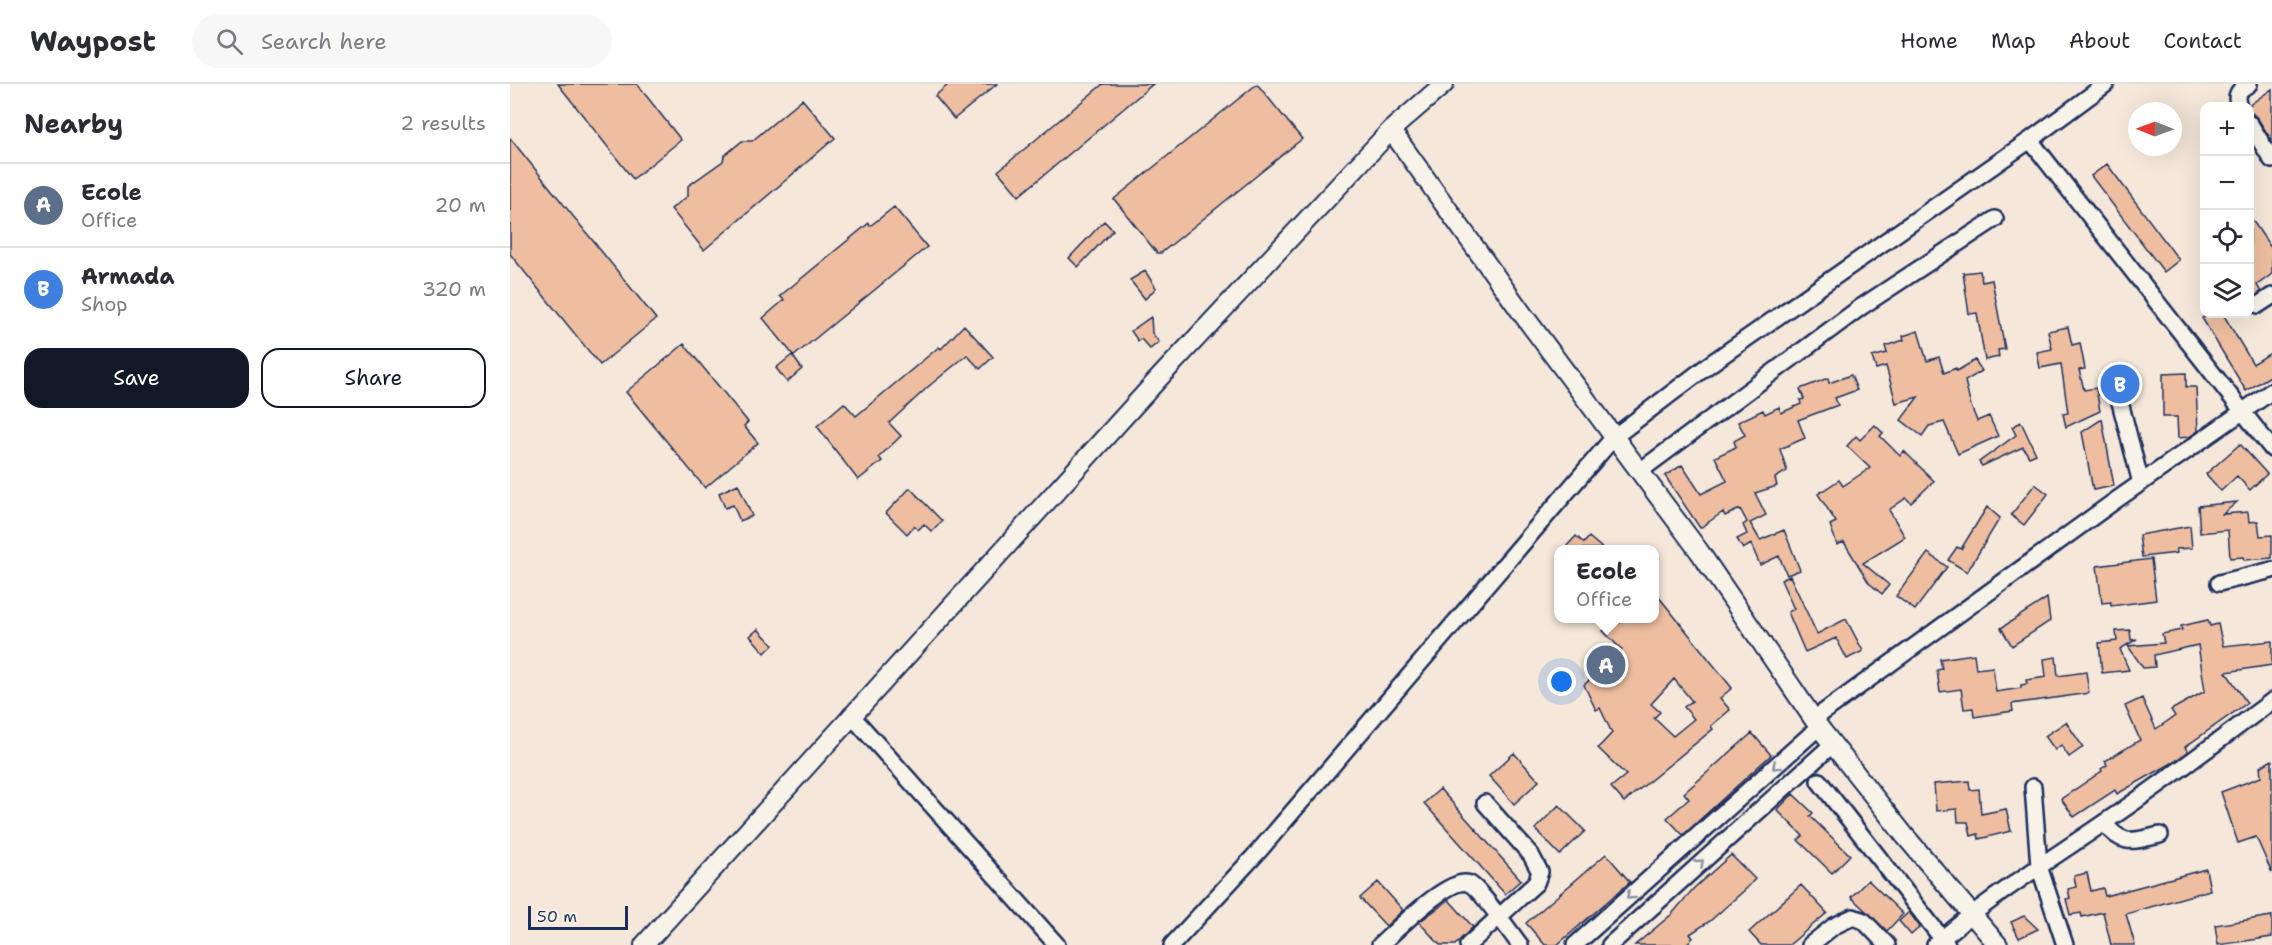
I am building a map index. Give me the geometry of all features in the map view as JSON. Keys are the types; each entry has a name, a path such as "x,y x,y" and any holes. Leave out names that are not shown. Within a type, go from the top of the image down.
{"street":[{"path":"644,945 1160,377 1391,130 1444,84"},
{"path":"1172,945 1274,834 1614,437 1710,364 2030,140 2106,84"},
{"path":"2238,102 2236,95 2239,90 2249,84"},
{"path":"1391,130 1524,316 1699,551 1816,723 1905,836 1998,945"},
{"path":"2254,131 2272,160"},
{"path":"2030,140 2242,413 2272,448"},
{"path":"1640,471 1861,307 1995,219"},
{"path":"2258,305 2272,296"},
{"path":"2114,379 2141,483"},
{"path":"1575,945 1816,723 2141,483 2272,391"},
{"path":"2218,583 2272,570"},
{"path":"1819,781 1941,943 1971,913 2104,823 2272,701"},
{"path":"852,715 1057,945"},
{"path":"1611,945 1833,744"},
{"path":"2033,787 2038,866 2065,945"},
{"path":"1468,945 1536,884 1540,872 1531,855 1485,803"},
{"path":"2104,823 2114,836 2126,841 2160,836"},
{"path":"1380,945 1446,888 1459,882 1472,886 1520,945"},
{"path":"1810,945 1834,926 1853,917 1864,921 1887,945"}],"building":[{"path":"558,84 637,84 681,140 633,179"},
{"path":"949,84 997,84 954,119 935,96"},
{"path":"1103,84 1153,84 1019,196 998,171"},
{"path":"1257,84 1302,139 1161,253 1157,253 1114,199"},
{"path":"2272,89 2272,141 2254,115 2254,102"},
{"path":"802,99 835,138 704,250 671,209 688,196 688,186 723,161 724,156 742,141 752,141"},
{"path":"510,138 656,319 600,365 510,254"},
{"path":"2107,164 2179,260 2164,272 2091,176"},
{"path":"894,207 927,247 794,356 763,318 784,300 780,296 869,223 870,226"},
{"path":"1104,221 1113,230 1078,267 1069,258"},
{"path":"2254,223 2272,249 2272,274 2257,285 2261,292 2254,297"},
{"path":"1145,271 1156,288 1145,299 1130,280"},
{"path":"1980,271 1982,282 1992,280 2005,349 1998,350 1999,357 1985,360 1977,313 1969,314 1963,273"},
{"path":"1151,317 1152,333 1159,342 1150,349 1141,339 1138,341 1131,331"},
{"path":"2202,318 2225,318 2253,364 2272,352 2272,375 2246,391"},
{"path":"964,325 993,357 980,369 967,355 929,386 889,423 901,436 879,457 882,461 858,480 817,426 844,403 856,416 939,347 941,349"},
{"path":"2068,327 2072,345 2080,343 2085,369 2079,370 2084,390 2096,388 2100,411 2066,427 2063,414 2068,413 2061,364 2040,368 2037,352 2052,349 2048,331"},
{"path":"1918,331 1927,361 1939,357 1944,373 1956,368 1957,371 1975,360 1982,371 1965,381 1971,406 1977,421 1989,416 1998,436 1958,454 1944,422 1929,426 1922,436 1901,420 1918,397 1896,403 1886,366 1876,369 1872,357 1887,353 1885,346 1904,340 1903,336"},
{"path":"684,344 748,422 744,426 758,443 705,488 626,392"},
{"path":"792,355 802,369 787,382 776,368"},
{"path":"2186,373 2186,387 2196,387 2198,431 2189,437 2178,438 2177,417 2163,417 2163,374"},
{"path":"1851,375 1857,390 1835,398 1838,405 1798,420 1805,438 1780,449 1787,471 1775,478 1777,486 1755,493 1766,515 1750,523 1760,540 1784,530 1800,570 1787,575 1779,556 1760,565 1751,544 1743,549 1737,539 1747,534 1743,525 1747,522 1740,509 1725,516 1723,512 1700,528 1665,476 1682,465 1701,494 1727,481 1715,457 1736,447 1734,441 1745,435 1738,422 1763,410 1765,414 1779,407 1781,413 1801,404 1800,400 1804,399 1800,389 1828,378 1829,383"},
{"path":"2102,419 2114,486 2093,490 2082,432"},
{"path":"2021,422 2036,454 2029,457 2023,447 1982,466 1979,462 2016,435 2012,427"},
{"path":"1875,425 1883,433 1880,436 1900,456 1904,451 1934,481 1911,503 1906,498 1889,510 1905,537 1863,563 1889,585 1882,594 1869,583 1844,542 1837,545 1830,525 1836,522 1818,494 1839,480 1843,486 1870,468 1847,446 1856,436 1860,440"},
{"path":"2240,444 2267,474 2250,490 2237,476 2221,491 2206,474"},
{"path":"738,484 752,516 740,521 733,505 725,508 719,493"},
{"path":"2035,484 2048,494 2024,525 2011,515"},
{"path":"910,488 942,521 932,532 924,524 918,530 914,526 907,534 886,513"},
{"path":"2237,502 2223,514 2248,512 2249,522 2258,521 2260,536 2272,535 2272,558 2244,560 2243,557 2230,558 2228,530 2200,533 2198,506"},
{"path":"1987,507 2000,518 1967,572 1948,560 1957,547 1961,549"},
{"path":"2190,526 2192,548 2176,549 2177,553 2142,557 2139,535"},
{"path":"1576,536 1584,543 1589,537 1598,545 1568,545"},
{"path":"1928,553 1947,567 1915,610 1896,596"},
{"path":"2151,559 2156,600 2111,606 2111,602 2102,603 2097,566"},
{"path":"1790,576 1817,634 1846,619 1863,651 1847,659 1836,638 1805,652 1788,612 1794,609 1781,580"},
{"path":"1659,597 1732,688 1720,698 1730,710 1711,726 1713,729 1624,802 1611,787 1626,775 1598,748 1612,733 1600,708 1596,710 1584,685 1622,650 1603,631 1619,623 1659,623","holes":["1674,679 1692,701 1684,707 1694,719 1673,736 1654,718 1660,712 1651,704"]},
{"path":"2047,598 2050,621 2012,646 2001,628"},
{"path":"2208,620 2210,626 2218,624 2223,646 2272,641 2272,665 2226,672 2247,703 2185,747 2188,752 2172,763 2117,794 2115,790 2074,817 2061,799 2102,771 2101,769 2107,765 2105,761 2140,740 2125,706 2142,698 2156,729 2175,716 2171,710 2205,691 2198,645 2154,655 2155,667 2143,668 2128,646 2164,643 2162,634 2182,630 2181,626"},
{"path":"758,629 773,645 765,653 750,636"},
{"path":"2130,630 2131,640 2137,639 2120,649 2129,670 2102,673 2099,643 2117,641 2116,631"},
{"path":"1974,654 1976,669 1993,667 1996,692 2021,688 2021,685 2027,684 2026,680 2046,677 2044,659 2056,657 2058,676 2086,672 2089,693 2012,704 2013,711 1974,717 1973,708 1964,709 1961,689 1940,692 1937,670 1942,669 1940,659"},
{"path":"2066,722 2083,747 2069,757 2061,745 2055,750 2045,736"},
{"path":"1752,733 1771,755 1683,835 1667,818 1689,799 1684,793"},
{"path":"1514,753 1539,781 1514,804 1489,776"},
{"path":"2272,760 2272,873 2256,837 2238,843 2221,792 2261,777 2260,767"},
{"path":"1969,781 1970,790 1979,789 1981,814 2006,809 2011,831 1979,839 1978,834 1971,836 1968,822 1958,822 1957,809 1936,811 1934,784"},
{"path":"1440,789 1521,880 1505,894 1424,803"},
{"path":"1793,794 1813,813 1810,816 1850,855 1832,873 1798,840 1803,836 1777,810"},
{"path":"1559,805 1585,831 1560,855 1535,829"},
{"path":"1606,854 1630,882 1557,945 1545,945 1526,923"},
{"path":"1731,855 1755,879 1747,888 1710,921 1690,934 1693,938 1685,945 1635,945 1672,914 1694,888"},
{"path":"2206,869 2210,890 2126,914 2135,945 2111,945 2103,912 2082,917 2081,913 2070,915 2066,899 2070,898 2068,889 2076,887 2074,876 2087,873 2091,891 2103,888 2105,896"},
{"path":"1868,880 1903,914 1887,931 1851,897"},
{"path":"1378,882 1403,910 1386,926 1360,898"},
{"path":"1801,885 1827,913 1789,945 1761,945 1749,932"},
{"path":"1449,900 1473,927 1455,945 1440,945 1419,922"},
{"path":"1909,912 1920,927 1911,935 1899,921"},
{"path":"2024,916 2038,929 2019,938 2011,922"},
{"path":"2272,916 2272,937 2218,945 2215,925"}],"place":[{"name":"Armada","path":"2120,384"},
{"name":"Ecole","path":"1606,665"}]}
